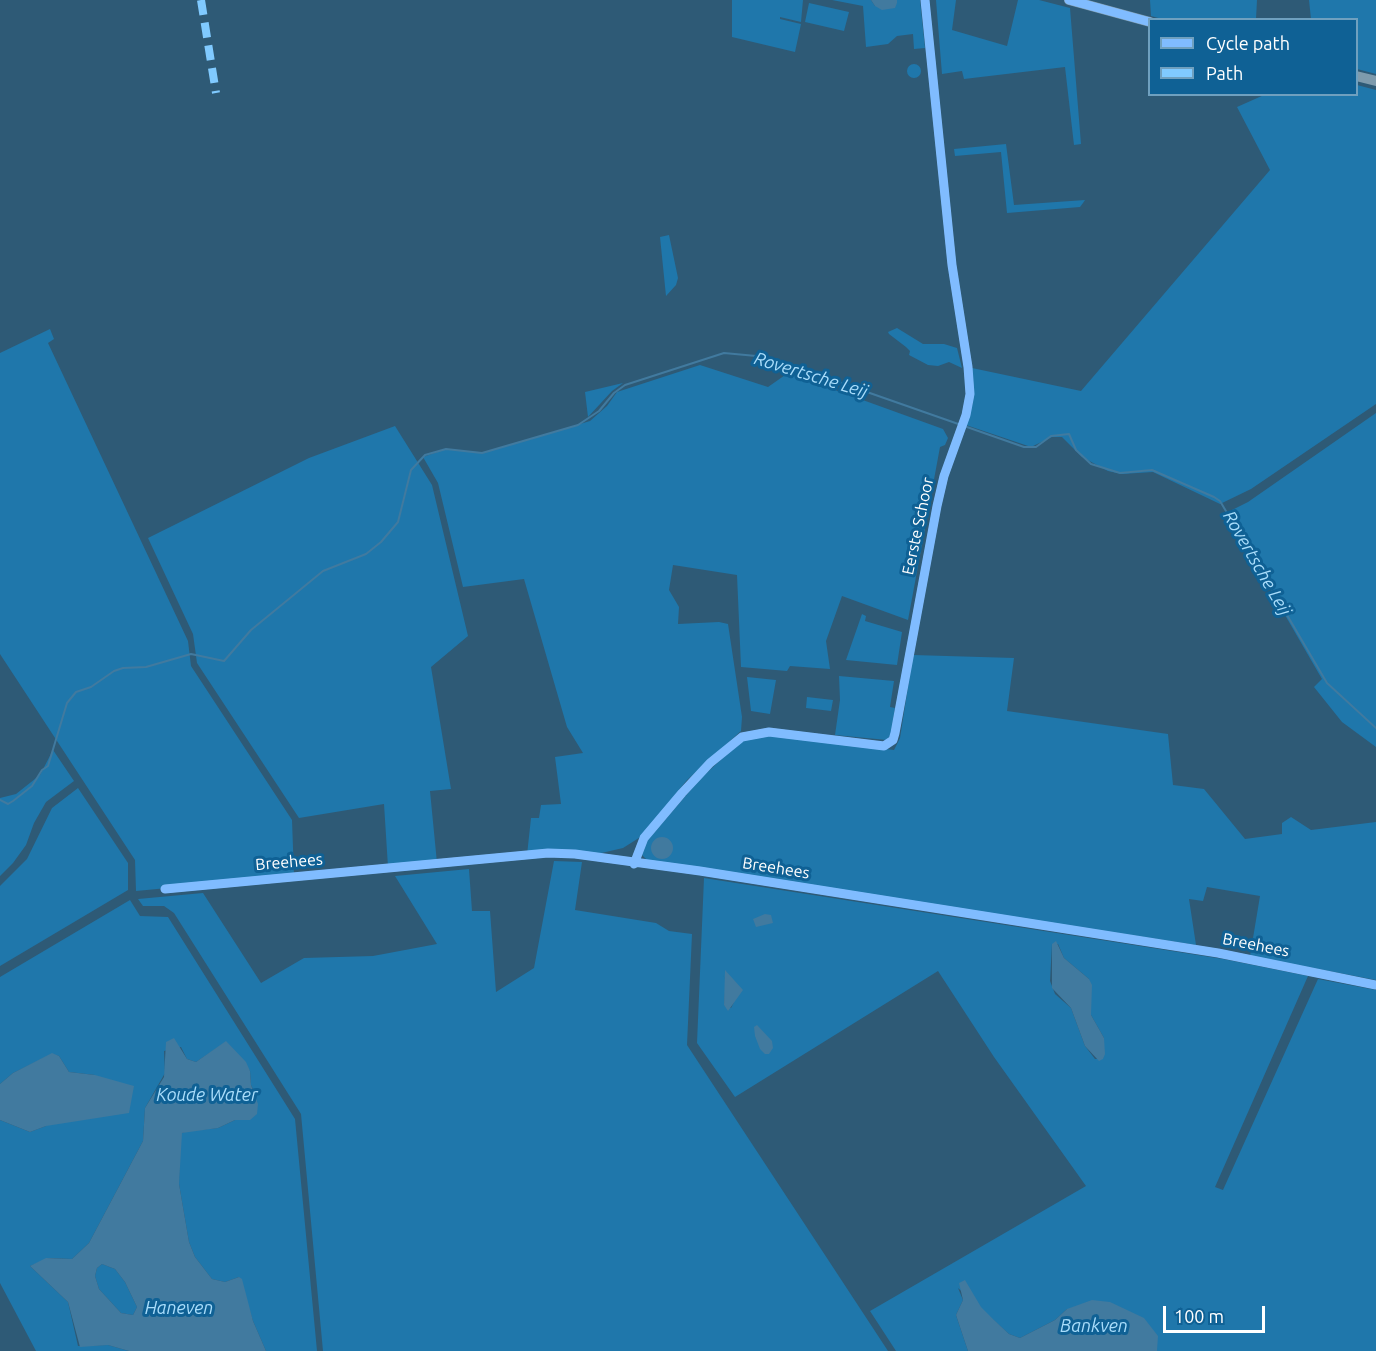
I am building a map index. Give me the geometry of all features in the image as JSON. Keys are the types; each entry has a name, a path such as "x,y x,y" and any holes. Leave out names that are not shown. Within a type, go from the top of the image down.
{"street":[{"name":"Eerste Schoor","path":"634,864 644,838 682,793 710,763 742,737 769,732 884,746 893,740 944,476 969,405 970,380 952,265 925,0"},
{"path":"1069,0 1148,22"},
{"path":"1358,76 1376,81"},
{"name":"Breehees","path":"165,889 548,854 574,854 634,864 700,871 1218,953 1376,985"}],"shaded area":[{"path":"732,0 803,0 801,22 780,17 780,19 801,24 795,52 732,37"},
{"path":"832,0 871,0 875,6 897,3 897,0 920,0 925,48 914,49 913,34 897,36 888,44 866,47 863,6"},
{"path":"936,0 956,0 952,30 1007,46 1018,0 1039,0 1070,8 1081,144 1074,145 1065,67 964,79 962,71 942,74"},
{"path":"1150,0 1257,0 1256,18 1158,18 1151,16"},
{"path":"1309,0 1376,0 1376,74 1358,69 1358,18 1311,18"},
{"path":"809,3 849,12 844,31 805,22"},
{"path":"911,64 917,64 921,71 917,78 911,78 907,74 907,68"},
{"path":"1358,85 1376,90 1376,404 1251,489 1220,504 1153,472 1122,474 1108,471 1082,457 1062,437 1052,437 1031,447 966,425 973,402 972,368 1081,391 1270,170 1237,107 1262,96 1358,96"},
{"path":"1006,144 1014,205 1085,200 1080,207 1007,213 1001,152 955,156 954,149"},
{"path":"669,235 678,278 676,285 666,296 660,237"},
{"path":"897,328 923,344 944,344 957,348 962,368 949,362 938,366 928,365 909,355 910,351 888,332"},
{"path":"50,329 54,339 48,343 188,641 191,666 292,820 294,876 136,891 135,860 0,654 0,353"},
{"path":"700,365 768,387 788,373 943,429 948,438 945,445 940,447 908,620 842,596 826,641 830,669 790,666 787,671 741,667 737,575 673,565 669,590 679,607 678,624 719,622 728,624 742,717 741,731 687,780 642,836 623,848 593,855 527,855 531,818 539,818 541,805 561,804 555,757 583,753 567,727 524,579 463,587 438,483 423,457 446,449 483,453 590,421 607,406 617,392"},
{"path":"623,383 612,391 588,417 585,392"},
{"path":"1376,413 1376,747 1342,722 1314,687 1322,679 1226,513 1248,502"},
{"path":"395,426 432,485 468,636 431,667 451,789 430,791 437,863 388,867 384,804 299,818 197,663 193,634 148,538 309,458"},
{"path":"862,614 866,616 865,621 902,632 897,665 846,660"},
{"path":"913,655 1014,658 1007,711 1168,734 1173,785 1204,789 1245,839 1282,834 1282,823 1291,817 1311,830 1376,822 1376,980 1250,956 1260,896 1207,887 1203,901 1189,899 1196,945 648,861 642,855 647,841 700,779 739,743 758,734 894,750 900,738"},
{"path":"839,676 894,681 890,707 895,708 891,734 887,740 835,735 840,700"},
{"path":"747,677 776,680 770,714 751,711"},
{"path":"807,697 833,700 831,711 806,708"},
{"path":"53,750 74,781 46,802 34,823 26,845 0,876 0,798 16,794 40,775"},
{"path":"78,788 128,863 128,890 0,966 0,886 27,859 52,808"},
{"path":"554,861 582,862 575,910 656,923 669,931 692,934 687,1045 888,1351 323,1351 301,1114 174,913 164,906 143,906 138,899 203,893 261,983 304,958 373,956 437,944 395,876 469,869 472,911 490,911 496,992 534,968"},
{"path":"704,878 1223,959 1308,976 1215,1187 1223,1190 1318,979 1376,990 1376,1351 1157,1351 1157,1348 1067,1309 1055,1320 1020,1338 1009,1334 958,1288 963,1300 956,1315 968,1351 896,1351 870,1311 1086,1186 994,1057 938,971 735,1097 697,1043","holes":["1052,944 1058,944 1064,958 1089,979 1091,1015 1104,1038 1103,1059 1095,1059 1085,1046 1071,1008 1055,994 1050,981","723,974 734,1002 731,1008 724,1005 726,982"]},
{"path":"130,900 140,916 168,917 295,1119 317,1351 266,1351 253,1321 239,1277 225,1282 212,1279 195,1257 189,1242 179,1184 180,1134 187,1131 218,1128 235,1120 246,1120 256,1096 251,1085 250,1071 226,1042 196,1062 187,1059 181,1047 164,1051 165,1073 145,1108 143,1141 89,1243 72,1259 50,1258 30,1266 68,1302 78,1346 108,1345 129,1351 36,1351 0,1283 0,1120 30,1132 46,1126 95,1075 69,1072 59,1056 52,1054 13,1073 0,1084 0,977"},
{"path":"102,1264 115,1269 125,1282 137,1307 133,1315 121,1313 99,1289 95,1276 97,1268"}],"water":[{"path":"871,0 897,0 897,3 895,8 882,10"},
{"path":"662,837 670,840 673,848 670,856 662,859 654,856 651,848 654,840"},
{"path":"765,914 771,915 773,923 756,927 753,919"},
{"path":"1056,941 1064,958 1089,979 1092,985 1091,1015 1104,1038 1105,1054 1099,1061 1085,1046 1071,1008 1052,988 1052,944"},
{"path":"725,970 743,990 728,1011 724,1005"},
{"path":"757,1025 772,1041 773,1048 769,1054 765,1054 760,1049 755,1036 754,1027"},
{"name":"Haneven","path":"174,1038 187,1059 196,1062 226,1041 246,1062 250,1071 251,1085 258,1104 257,1114 250,1120 235,1120 218,1128 182,1133 179,1184 189,1242 195,1257 212,1279 225,1282 239,1277 242,1279 253,1321 266,1351 129,1351 108,1345 80,1347 68,1302 30,1266 46,1258 72,1259 89,1243 143,1141 145,1108 164,1077 166,1042","holes":["102,1264 115,1269 125,1282 137,1307 133,1315 121,1313 99,1289 95,1276 97,1268"]},
{"path":"52,1053 59,1056 69,1072 95,1075 134,1086 129,1113 46,1126 30,1132 0,1120 0,1084 13,1073"},
{"name":"Bankven","path":"965,1280 981,1307 1009,1334 1020,1338 1055,1320 1067,1309 1092,1300 1110,1302 1144,1318 1158,1336 1157,1351 968,1351 956,1315 963,1300 959,1283"}],"waterway":[{"name":"Rovertsche Leij","path":"0,800 8,804 13,801 32,786 42,770 48,766 67,703 76,692 91,687 114,671 123,668 146,667 191,654 224,661 251,630 323,571 366,554 381,542 398,522 411,470 425,455 446,449 482,453 578,425 599,411 614,393 625,385 724,353 767,357 1024,447 1036,447 1051,436 1069,434 1076,450 1091,464 1120,473 1152,470 1214,497 1220,501 1327,683 1376,728"}],"marked path":[{"path":"201,0 216,93"}],"cycle path":[{"path":"634,864 644,838 682,793 710,763 742,737 769,732 884,746 893,740 937,506 944,476 966,415 970,394 952,265 925,0"},
{"path":"1069,0 1148,21"},
{"path":"165,889 548,853 575,854 700,871 1218,953 1376,985"}],"water label":[{"name":"Koude Water","path":"207,1095"}]}
